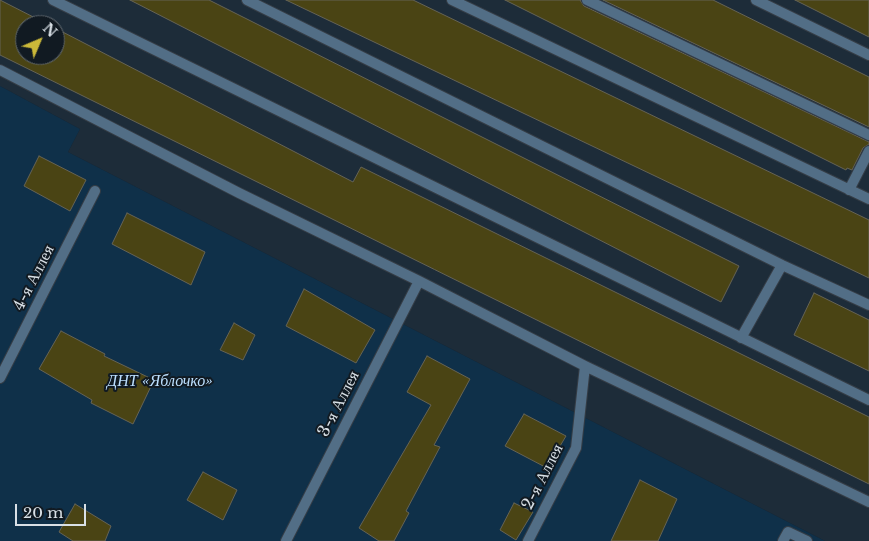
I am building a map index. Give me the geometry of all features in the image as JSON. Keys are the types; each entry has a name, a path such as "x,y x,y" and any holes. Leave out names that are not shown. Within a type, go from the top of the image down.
{"lane":[{"path":"53,0 869,400"},
{"path":"247,0 869,305"},
{"path":"452,0 869,199"},
{"path":"587,0 869,135"},
{"path":"756,0 869,55"},
{"path":"0,70 239,193 419,281 585,366 869,502"},
{"path":"849,190 869,151"},
{"name":"4-я Аллея","path":"0,378 95,191"},
{"path":"741,338 782,264"},
{"name":"3-я Аллея","path":"286,541 419,281"},
{"name":"2-я Аллея","path":"528,541 576,448 585,366"},
{"path":"786,536 807,541"}],"shaded area":[{"path":"0,0 869,0 869,541 825,541 68,152 80,129 0,86"}],"green space":[{"name":"ДНТ «Яблочко»","path":"0,86 80,129 68,152 825,541 0,541"}],"building":[{"path":"0,0 29,15 15,15 15,62 0,55"},
{"path":"130,0 209,0 739,266 721,302"},
{"path":"286,0 413,0 869,220 869,278"},
{"path":"505,0 580,0 584,6 869,142 869,144 863,148 852,170 847,168 846,170"},
{"path":"603,0 713,0 869,77 869,127"},
{"path":"795,0 869,0 869,37"},
{"path":"65,33 353,182 361,167 869,417 869,484 20,65 65,65"},
{"path":"39,156 86,180 70,211 24,186"},
{"path":"127,213 205,252 191,285 112,244"},
{"path":"304,289 375,330 356,363 286,326"},
{"path":"814,293 869,320 869,371 794,335"},
{"path":"234,323 255,335 243,360 220,350"},
{"path":"61,331 105,354 104,356 154,380 133,424 91,403 92,400 39,369"},
{"path":"427,356 470,379 434,445 440,447 406,511 409,513 394,541 379,541 359,528 431,405 407,392"},
{"path":"524,414 566,436 547,468 505,446"},
{"path":"203,472 237,490 223,520 187,500"},
{"path":"640,480 677,499 658,541 611,541"},
{"path":"514,503 533,512 516,540 500,530"},
{"path":"75,504 111,526 105,541 73,541 59,532"}]}
